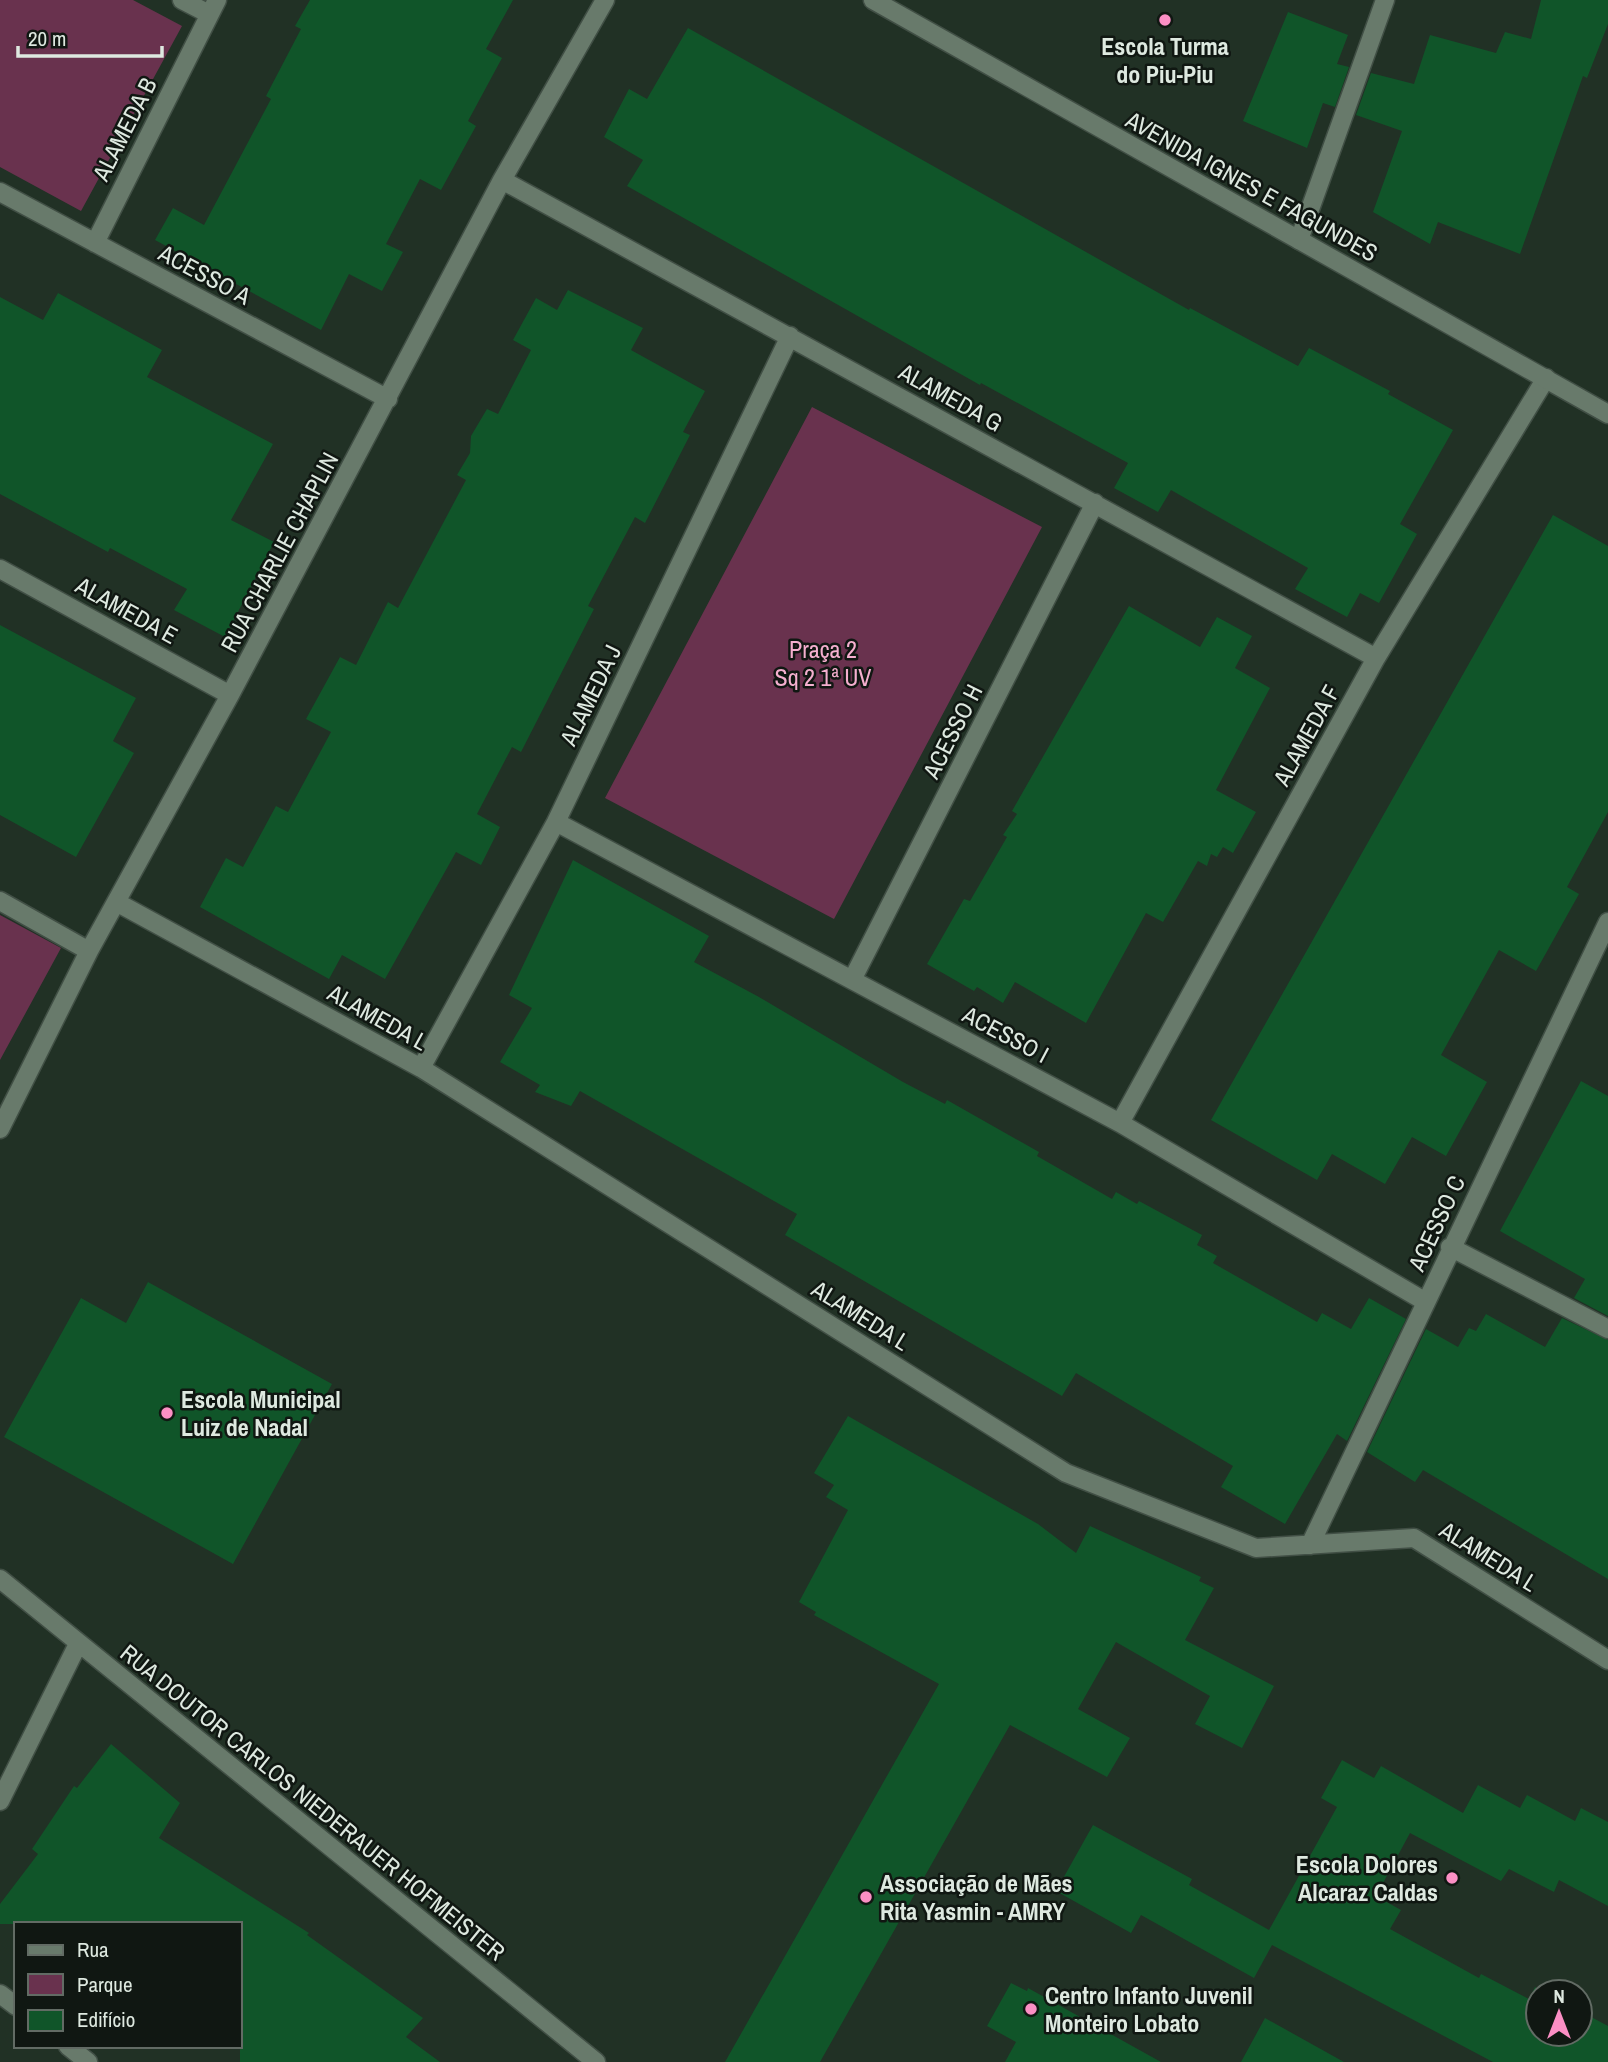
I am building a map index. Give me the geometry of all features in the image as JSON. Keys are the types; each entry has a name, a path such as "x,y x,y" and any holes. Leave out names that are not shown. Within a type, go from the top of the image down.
{"street":[{"path":"182,0 213,7"},
{"name":"RUA CHARLIE CHAPLIN","path":"0,1129 89,951 118,903 230,695 502,180 605,0"},
{"name":"AVENIDA IGNES E FAGUNDES","path":"873,0 1608,414"},
{"path":"1299,240 1385,0"},
{"name":"ALAMEDA B","path":"95,243 213,7"},
{"name":"ALAMEDA G","path":"502,180 1376,658"},
{"name":"ACESSO A","path":"0,192 387,399"},
{"name":"ALAMEDA J","path":"421,1068 556,822 790,336"},
{"name":"ALAMEDA F","path":"1120,1123 1376,658 1546,378"},
{"name":"ACESSO H","path":"852,980 1095,503"},
{"name":"ALAMEDA E","path":"0,569 230,695"},
{"name":"ACESSO I","path":"556,822 1120,1123 1426,1302"},
{"path":"0,901 89,951"},
{"name":"ALAMEDA L","path":"118,903 421,1068 1066,1473 1256,1548 1415,1538 1608,1660"},
{"name":"ACESSO C","path":"1310,1545 1450,1247 1608,922"},
{"path":"1450,1247 1608,1329"},
{"name":"RUA DOUTOR CARLOS NIEDERAUER HOFMEISTER","path":"0,1579 596,2062"},
{"path":"0,1801 78,1644"},
{"path":"70,2048 88,2062"}],"green space":[{"path":"0,0 133,0 182,26 81,211 0,167"},
{"name":"Praça 2 Sq 2 1ª UV","path":"812,407 1042,527 834,919 605,798"},
{"path":"0,915 61,948 0,1060"}],"building":[{"path":"310,0 513,0 486,49 502,58 468,121 476,126 441,190 420,179 386,244 403,252 382,291 349,274 321,330 155,240 173,208 204,225 271,99 266,96 301,29 295,26"},
{"path":"1541,0 1608,0 1608,24 1587,78 1583,76 1520,254 1438,222 1430,244 1373,212 1402,131 1356,115 1371,73 1414,84 1430,35 1496,53 1505,32 1531,39"},
{"path":"1288,12 1348,35 1337,64 1349,67 1335,107 1323,103 1307,148 1243,121"},
{"path":"688,28 1189,310 1190,308 1298,366 1309,348 1390,391 1388,394 1453,430 1400,524 1417,534 1379,603 1360,593 1347,617 1295,589 1308,568 1171,490 1158,512 1114,488 1128,463 981,383 980,385 627,186 643,160 604,137 629,89 647,99"},
{"path":"568,290 643,328 631,350 705,391 683,432 690,435 645,523 635,517 588,606 594,609 521,752 512,747 477,814 500,827 481,865 456,852 385,979 342,955 329,979 200,907 226,858 243,867 276,806 288,812 331,732 306,719 340,657 356,665 388,602 398,608 466,480 457,475 470,453 471,436 487,409 498,414 531,350 513,340 536,298 557,310"},
{"path":"58,293 162,350 147,377 273,444 231,520 274,542 225,637 174,610 187,589 110,548 108,552 0,494 0,297 43,320"},
{"path":"1553,515 1608,546 1608,812 1567,887 1579,894 1536,971 1499,950 1441,1055 1487,1082 1446,1156 1412,1137 1385,1184 1332,1154 1317,1180 1211,1120"},
{"path":"1129,606 1200,647 1217,617 1252,636 1235,668 1270,688 1216,790 1256,812 1233,853 1223,847 1217,857 1211,854 1207,866 1198,861 1163,922 1146,913 1086,1023 1015,982 1003,1003 977,987 974,991 927,964 964,899 970,901 1007,837 1003,835 1017,814 1012,811"},
{"path":"0,625 136,698 113,741 134,753 76,857 0,815"},
{"path":"573,860 709,936 694,962 903,1082 945,1104 947,1100 1039,1152 1037,1156 1112,1199 1116,1192 1137,1204 1139,1201 1202,1235 1197,1245 1217,1256 1213,1263 1317,1322 1322,1313 1351,1329 1369,1298 1406,1319 1347,1441 1337,1434 1285,1524 1221,1487 1233,1466 1076,1373 1062,1396 785,1235 797,1214 580,1091 571,1106 535,1092 540,1085 500,1062 532,1008 509,995"},
{"path":"1581,1081 1608,1096 1608,1316 1574,1298 1585,1279 1500,1231"},
{"name":"Escola Municipal Luiz de Nadal","path":"148,1282 332,1384 233,1564 4,1437 81,1298 126,1323"},
{"path":"1486,1314 1545,1347 1562,1318 1608,1340 1608,1579 1423,1470 1415,1482 1367,1452 1426,1329 1458,1347 1469,1328 1476,1331"},
{"path":"848,1416 1038,1524 1076,1553 1090,1526 1201,1577 1199,1581 1214,1588 1185,1640 1274,1686 1242,1748 1195,1724 1210,1696 1116,1642 1078,1709 1130,1738 1107,1777 1010,1725 820,2062 725,2062 939,1684 814,1615 816,1612 799,1602 848,1510 826,1497 834,1485 814,1473"},
{"path":"111,1744 180,1803 159,1838 309,1933 307,1935 423,2018 406,2037 440,2062 240,2062 242,1922 0,1924 0,1904 38,1854 32,1849 74,1786 77,1788"},
{"path":"1342,1760 1374,1778 1381,1766 1463,1813 1478,1785 1520,1808 1527,1795 1575,1821 1581,1808 1608,1822 1608,1906 1559,1880 1554,1892 1509,1869 1501,1881 1410,1833 1376,1896 1401,1910 1390,1929 1479,1978 1481,1974 1524,1996 1524,2048 1594,2048 1594,2018 1608,2026 1608,2062 1493,2062 1272,1945 1254,1978 1141,1915 1131,1933 1056,1891 1093,1825 1192,1879 1189,1885 1269,1930 1337,1807 1321,1798"},
{"name":"Centro Infanto Juvenil Monteiro Lobato","path":"1011,1983 1027,1991 1028,1988 1161,2062 1005,2062 1016,2042 987,2026"},
{"path":"1265,2018 1344,2062 1241,2062"}],"place":[{"name":"Escola Turma do Piu-Piu","path":"1165,20"},
{"name":"Escola Municipal Luiz de Nadal","path":"167,1413"},
{"name":"Escola Dolores Alcaraz Caldas","path":"1452,1878"},
{"name":"Associação de Mães Rita Yasmin - AMRY","path":"866,1897"},
{"name":"Centro Infanto Juvenil Monteiro Lobato","path":"1031,2009"}]}
